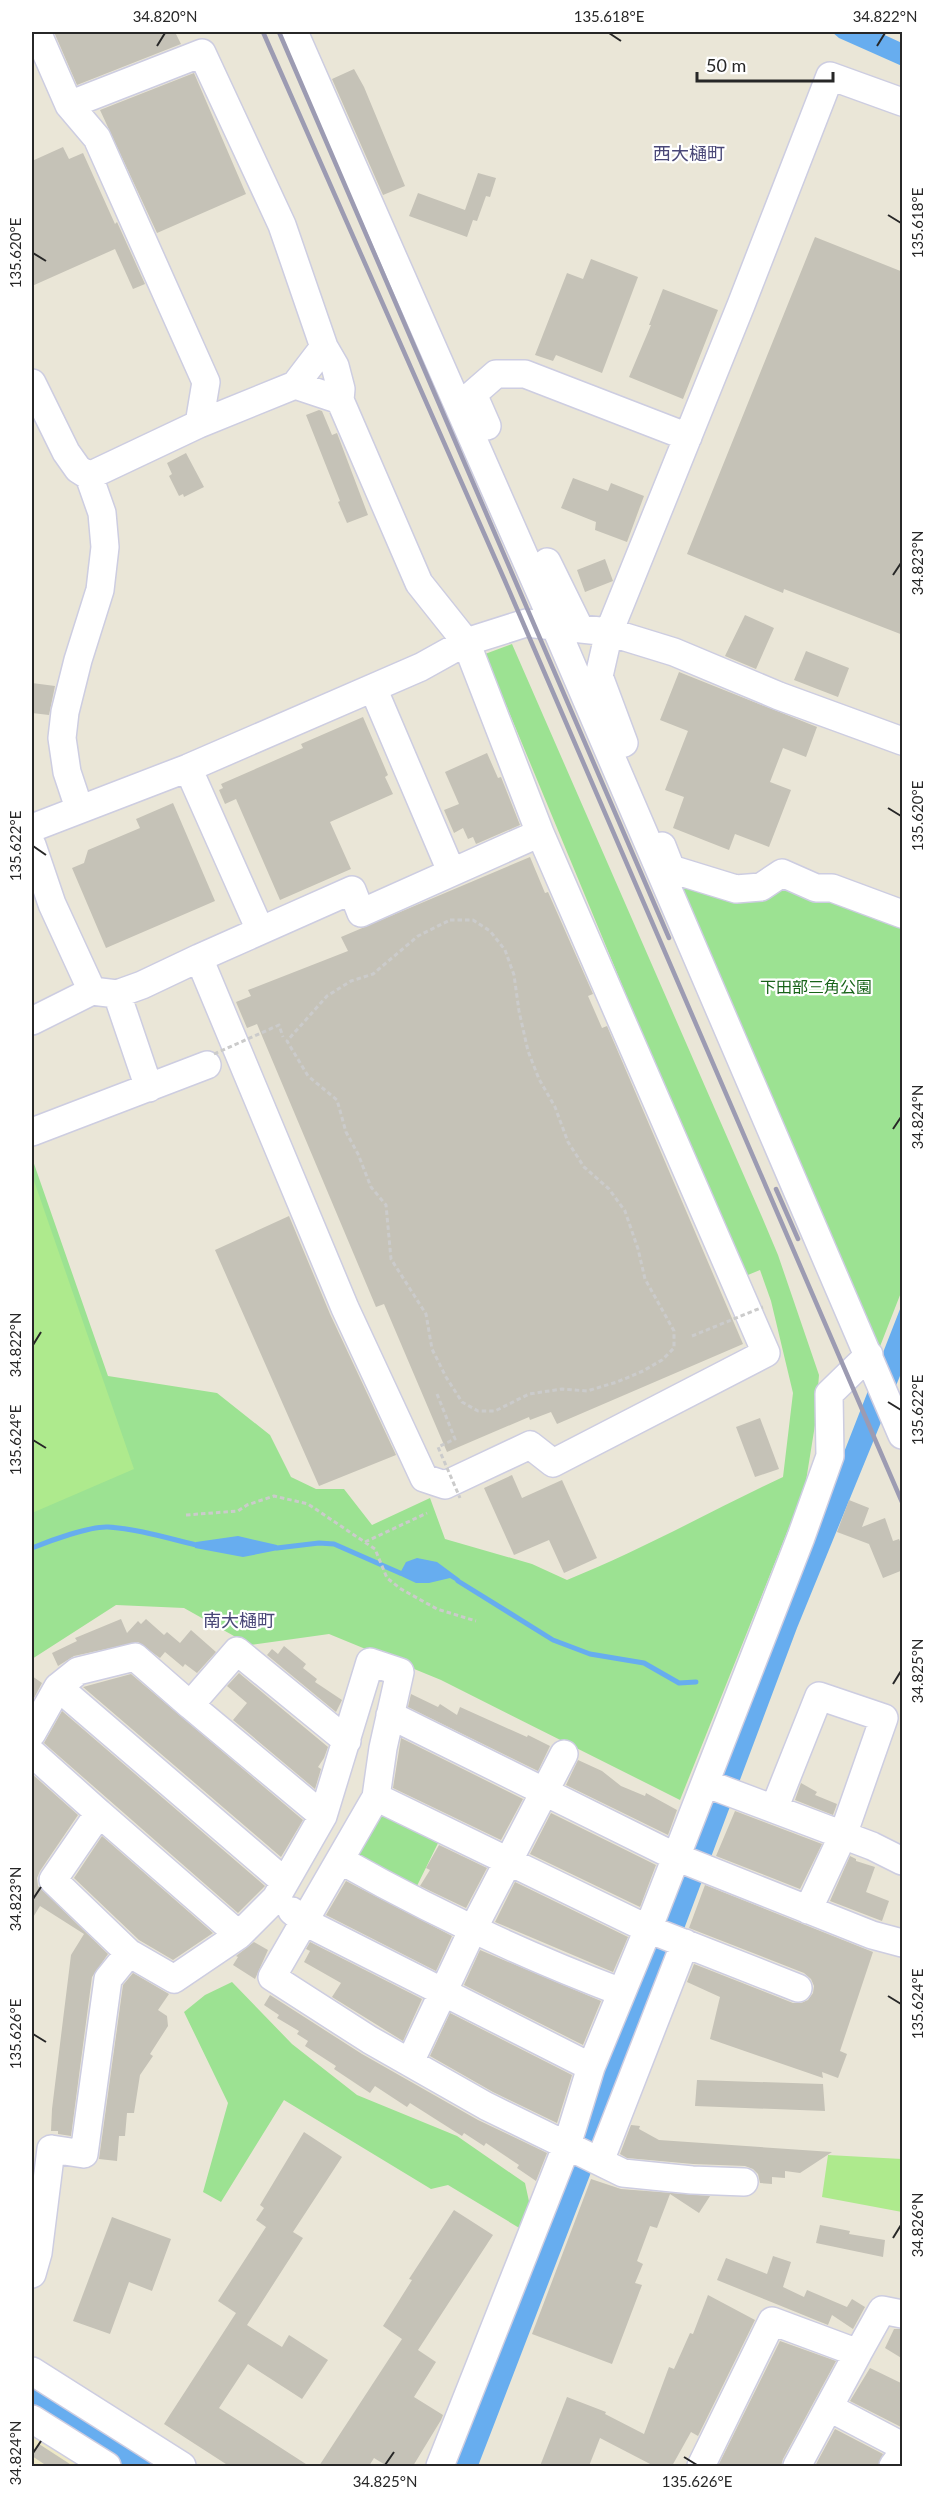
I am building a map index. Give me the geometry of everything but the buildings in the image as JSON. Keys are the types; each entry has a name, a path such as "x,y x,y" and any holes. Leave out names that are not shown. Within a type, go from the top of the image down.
{"street":[{"path":"37,32 69,105 97,138 206,382 240,407"},
{"path":"294,32 568,627 903,1435"},
{"path":"69,105 202,53 282,225 324,347 335,366 341,389 340,399 419,583 466,642 540,833 766,1353 553,1463 530,1445 445,1485 424,1478 345,1308 199,958"},
{"path":"903,102 830,76 609,632 599,676 671,869 736,889 761,887 782,873 816,888 832,888 903,914"},
{"path":"89,476 199,424 295,385 324,347"},
{"path":"568,627 560,591 472,394 496,374 525,374 687,437"},
{"path":"199,424 206,382"},
{"path":"32,383 66,452 78,470 89,476 102,513 105,547 100,590 78,660 65,712 62,738 67,772 78,808"},
{"path":"295,385 340,399"},
{"path":"32,828 78,808 188,768 421,667 466,642 526,623 609,632 674,652 779,696 903,741"},
{"path":"373,688 451,872"},
{"path":"188,768 260,930"},
{"path":"32,1021 105,992 142,985 352,890 361,913 540,833"},
{"path":"32,844 52,904 105,992 149,1088"},
{"path":"32,1131 149,1088 210,1060"},
{"path":"440,2466 567,2145 591,2067 648,1929 801,1537 830,1456 829,1394 869,1355"},
{"path":"190,1705 237,1651 346,1741"},
{"path":"32,1733 58,1686 78,1671 135,1657 322,1816"},
{"path":"99,1813 53,1880 129,1953 174,1979 239,1935 281,1890 322,1816 370,1662 400,1672 382,1748 376,1797 272,1977 370,2040 486,2106 623,2173 692,2180 744,2182"},
{"path":"58,1686 281,1890 305,1922 591,2067"},
{"path":"774,1809 819,1696 885,1718 843,1834 808,1910"},
{"path":"390,1716 676,1857 873,1935 903,1943"},
{"path":"32,1754 239,1935"},
{"path":"410,2062 473,1929 564,1754"},
{"path":"705,1783 843,1834 903,1861"},
{"path":"376,1797 648,1929 798,1988"},
{"path":"340,1860 402,1895 473,1929 550,1965 621,1992"},
{"path":"600,2161 685,1943"},
{"path":"32,2274 38,2253 51,2149 84,2154 108,1979 129,1953"},
{"path":"797,2466 882,2310 903,2314"},
{"path":"701,2466 772,2321 858,2353"},
{"path":"32,2371 182,2466"},
{"path":"830,2408 903,2446"},
{"path":"32,2419 107,2466"},
{"path":"893,2466 903,2454"}],"path":[{"path":"210,1060 279,1025 285,1039 308,1076 337,1100 346,1132 371,1187 386,1205 391,1259 426,1314 432,1349 446,1377 462,1402 478,1412 495,1411 529,1394 562,1389 587,1391 617,1382 662,1360 674,1348 674,1331 645,1279 625,1211 609,1189 584,1167 568,1142 555,1107 538,1079 526,1041 514,975 505,950 490,931 473,920 450,920 418,936 374,974 351,981 327,996 285,1039"},
{"path":"692,1336 763,1307"},
{"path":"437,1394 455,1439 438,1447 460,1498"},
{"path":"186,1515 238,1511 247,1505 274,1496 308,1504 375,1549 387,1578 411,1595 437,1609 476,1621"},
{"path":"365,1542 427,1513"}],"shaded area":[{"path":"32,2426 93,2466 32,2466"}],"green space":[{"path":"512,644 778,1255 819,1375 815,1425 805,1487 680,1800 441,1680 329,1634 250,1645 184,1608 116,1605 32,1659 32,1158 108,1376 217,1393 270,1435 291,1477 316,1489 344,1489 372,1525 430,1498 445,1539 532,1564 567,1580 649,1543 783,1477 793,1393 771,1301 760,1270 743,1277 485,654"},
{"name":"下田部三角公園","path":"674,879 745,902 783,888 824,898 902,925 902,1290 879,1349"},
{"path":"32,1175 134,1469 32,1513"},
{"path":"384,1809 441,1837 414,1892 355,1855"},
{"path":"232,1982 292,2044 357,2095 457,2136 525,2183 530,2206 521,2229 448,2185 431,2189 284,2100 221,2202 203,2192 228,2103 184,2012 205,1995"},
{"path":"828,2155 902,2159 902,2212 822,2197"}],"water":[{"path":"832,32 878,32 902,43 902,66 839,38"},
{"path":"902,1304 902,1371 797,1628 684,1929 598,2145 590,2175 478,2466 451,2466 575,2140"},
{"path":"238,1536 277,1545 278,1550 243,1557 195,1548 196,1542"},
{"path":"417,1558 437,1562 460,1579 457,1582 450,1578 429,1583 416,1583 399,1575 406,1562"},
{"path":"32,2387 158,2466 119,2466 32,2413"}],"waterway":[{"path":"32,1548 100,1527 141,1532 196,1545"},
{"path":"277,1548 319,1543 334,1544 400,1573"},
{"path":"458,1581 553,1640 590,1654 644,1663 679,1683 696,1682"}],"railway":[{"path":"263,32 505,581 902,1502"},
{"path":"279,32 669,938"},
{"path":"776,1189 798,1239"}],"district":[{"name":"西大樋町","path":"689,154"},
{"name":"南大樋町","path":"239,1621"}]}
